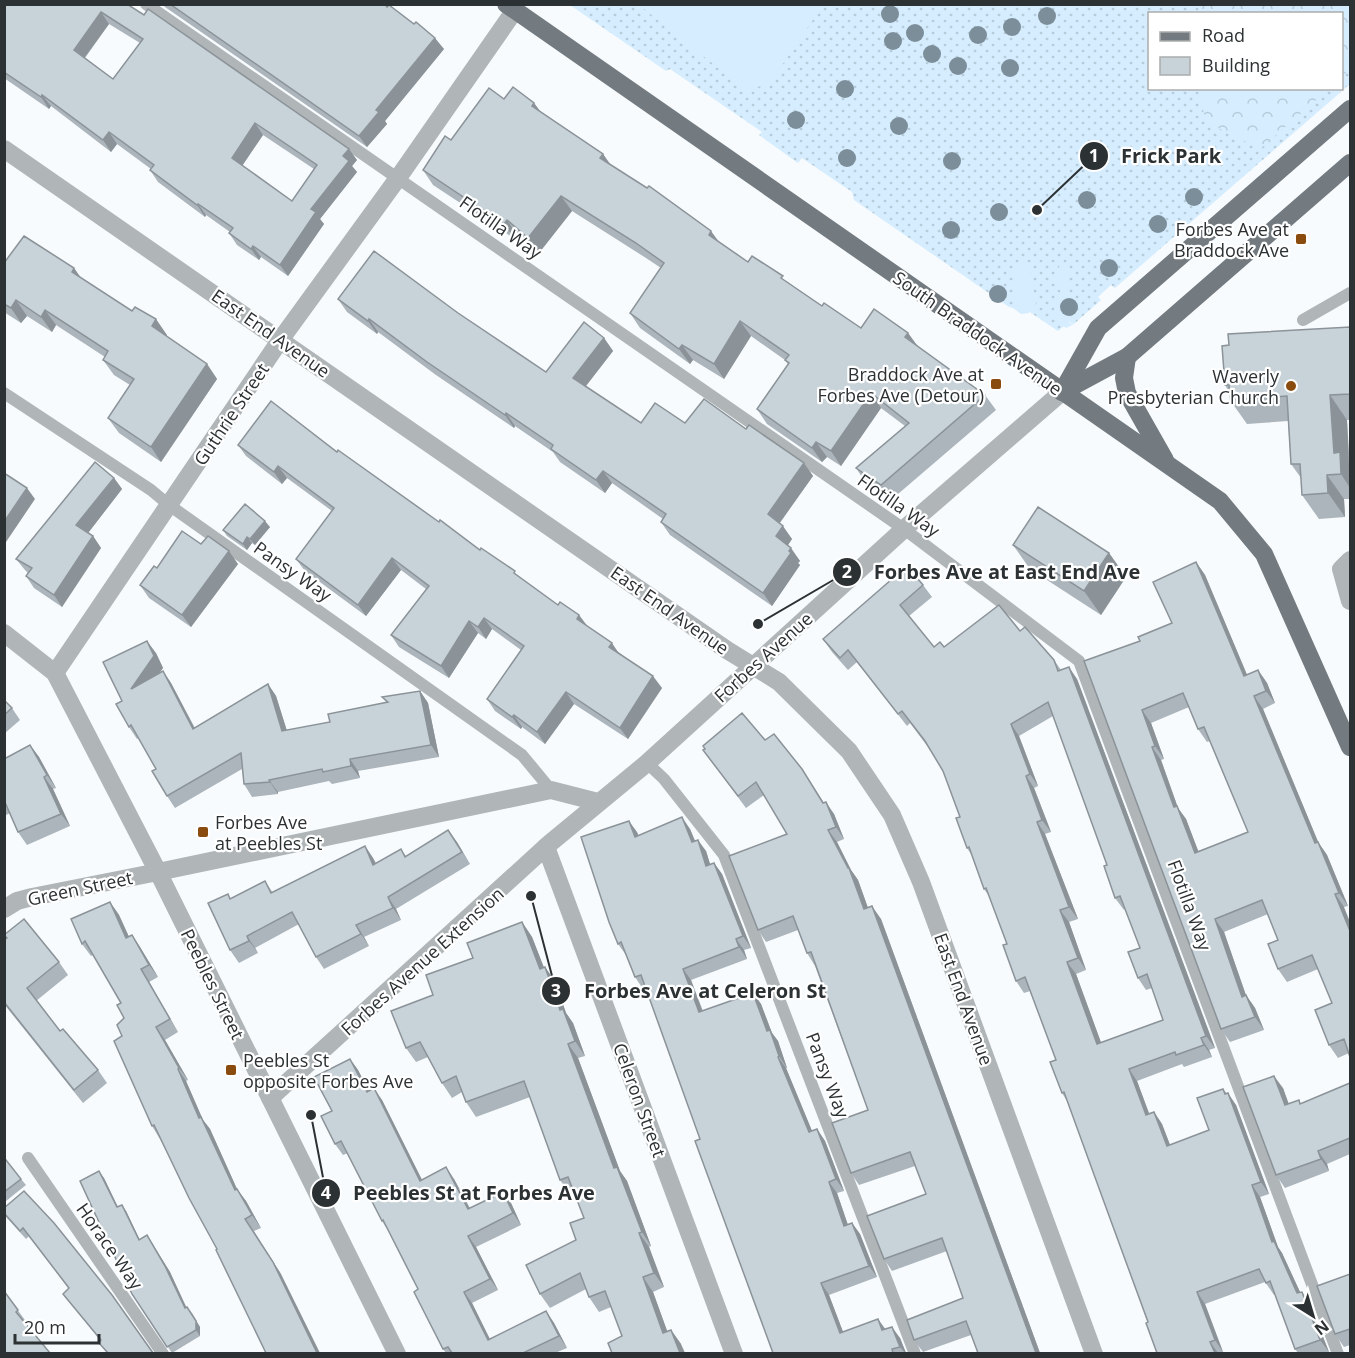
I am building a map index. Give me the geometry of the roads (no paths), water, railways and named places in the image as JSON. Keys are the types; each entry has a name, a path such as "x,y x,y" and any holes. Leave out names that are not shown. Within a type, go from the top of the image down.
{"main road":[{"name":"South Braddock Avenue","path":"510,7 1220,501 1264,554 1350,747"},
{"name":"Forbes Avenue","path":"1062,392 1098,328 1350,109"},
{"name":"Forbes Avenue","path":"1062,392 1127,357 1350,163"},
{"path":"1127,357 1124,378 1127,393 1169,466"}],"street":[{"name":"Guthrie Street","path":"55,673 280,339 398,178 510,7"},
{"name":"East End Avenue","path":"4,149 727,650 779,682 849,751 892,815 921,882 1094,1353"},
{"name":"Forbes Avenue","path":"546,847 647,763 904,529 1062,392"},
{"path":"1350,560 1341,569 1350,601"},
{"name":"Peebles Street","path":"5,634 55,673 158,872 397,1353"},
{"path":"158,872 551,790 598,802"},
{"name":"Forbes Avenue Extension","path":"270,1098 546,847"},
{"name":"Celeron Street","path":"546,847 734,1353"},
{"name":"Green Street","path":"4,909 17,901 32,897 158,872"}],"lane":[{"name":"Flotilla Way","path":"146,4 904,529 1079,661 1338,1353"},
{"path":"1303,320 1350,293"},
{"name":"Pansy Way","path":"4,393 151,490 522,755 551,790"},
{"name":"Pansy Way","path":"647,763 664,779 724,855 915,1353"},
{"name":"Horace Way","path":"27,1158 163,1353"}],"place":[{"name":"Frick Park","path":"1037,210"},
{"name":"Forbes Ave at Braddock Ave","path":"1301,239"},
{"name":"Braddock Ave at Forbes Ave (Detour)","path":"996,384"},
{"name":"Waverly Presbyterian Church","path":"1291,386"},
{"name":"Forbes Ave at East End Ave","path":"758,624"},
{"name":"Forbes Ave at Peebles St","path":"203,832"},
{"name":"Forbes Ave at Celeron St","path":"531,896"},
{"name":"Peebles St opposite Forbes Ave","path":"231,1070"},
{"name":"Peebles St at Forbes Ave","path":"311,1115"}]}
